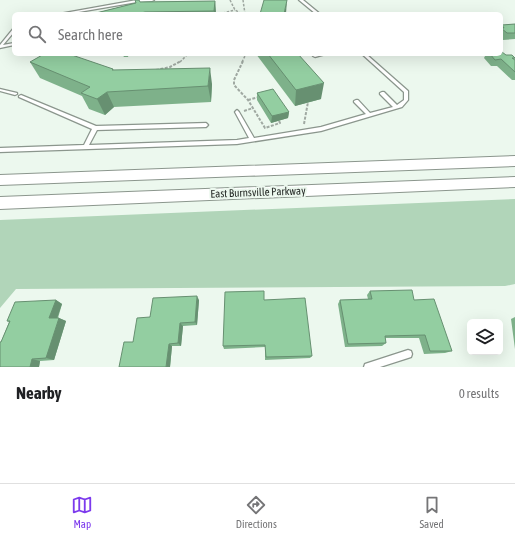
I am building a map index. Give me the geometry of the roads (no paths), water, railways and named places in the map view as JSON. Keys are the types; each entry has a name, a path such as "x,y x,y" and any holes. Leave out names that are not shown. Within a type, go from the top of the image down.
{"street":[{"name":"East Burnsville Parkway","path":"0,180 515,161"},
{"name":"East Burnsville Parkway","path":"0,202 515,182"}],"lane":[{"path":"73,12 137,1 152,0"},
{"path":"301,0 316,12"},
{"path":"137,1 140,8"},
{"path":"0,47 12,32"},
{"path":"0,47 12,44"},
{"path":"0,150 237,142 321,129 400,106 406,100 406,92 366,56"},
{"path":"0,90 15,94"},
{"path":"382,94 396,107"},
{"path":"21,96 94,128 206,125"},
{"path":"356,101 369,115"},
{"path":"237,112 252,139"},
{"path":"86,147 94,128"},
{"path":"373,366 408,354"}]}
